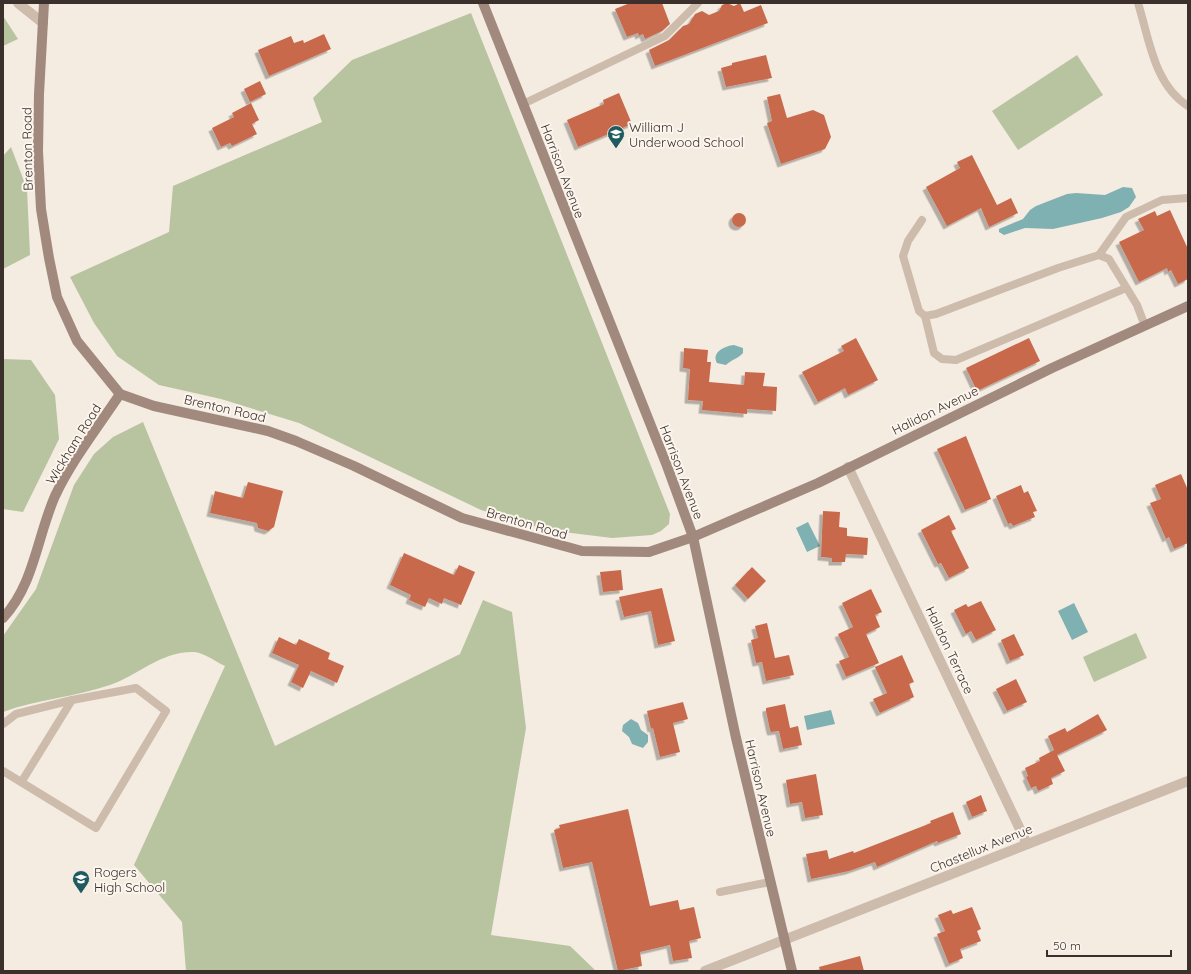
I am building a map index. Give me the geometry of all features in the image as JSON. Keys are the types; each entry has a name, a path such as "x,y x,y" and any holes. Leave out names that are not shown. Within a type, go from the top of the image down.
{"street":[{"path":"18,3 43,23"},
{"name":"Brenton Road","path":"44,3 39,110 41,209 56,293 77,341 120,394 154,406 268,431 296,441 354,466 462,518 582,551 649,552 693,537"},
{"name":"Harrison Avenue","path":"482,3 667,466 693,537 736,738 792,971"},
{"name":"Halidon Avenue","path":"693,537 818,483 1052,368 1188,306"},
{"name":"Wickham Road","path":"3,618 12,609 28,578 55,497 71,467 120,394"},
{"name":"Halidon Terrace","path":"848,467 1027,844"},
{"name":"Chastellux Avenue","path":"705,971 1188,781"}],"lane":[{"path":"523,104 665,36 698,3"},
{"path":"1138,3 1156,62 1165,84 1178,100 1188,106"},
{"path":"1099,256 1126,217 1162,200 1188,198"},
{"path":"922,220 908,241 903,256 919,311 925,316 934,353 942,359 956,360 1126,288"},
{"path":"925,316 936,314 1058,268 1099,256 1109,258 1145,326"},
{"path":"3,724 16,714 72,700 136,688 166,711 96,828 22,781 3,771"},
{"path":"22,781 72,700"},
{"path":"720,892 770,882"}],"green space":[{"path":"471,13 670,514 669,524 661,531 652,535 612,538 547,530 481,510 299,423 221,399 159,385 117,356 94,323 70,277 169,232 173,186 322,122 313,98 352,60"},
{"path":"3,16 18,39 3,46"},
{"path":"1077,55 1103,95 1018,150 992,111"},
{"path":"11,147 27,189 30,255 3,269 3,156"},
{"path":"3,359 31,360 55,395 59,439 23,512 3,509"},
{"path":"143,422 275,746 460,654 483,600 512,612 526,728 491,935 570,946 596,971 186,971 182,922 134,865 225,666 198,652 171,655 150,664 121,681 110,685 3,712 3,636 36,589 74,485 94,454 113,437"},
{"path":"1136,633 1147,658 1094,682 1083,657"}],"water":[{"path":"1123,187 1132,188 1136,197 1129,207 1121,212 1102,218 1053,229 1025,228 1004,235 999,232 999,229 1023,219 1030,210 1036,206 1067,194 1076,193 1105,195"},
{"path":"734,345 743,348 743,353 726,365 717,363 717,353 723,348"},
{"path":"808,522 820,546 807,552 796,528"},
{"path":"1074,603 1088,632 1072,640 1058,611"},
{"path":"831,710 835,724 807,730 804,716"},
{"path":"631,719 638,723 641,730 648,735 648,742 643,748 632,744 629,737 622,731 623,725"}],"building":[{"path":"630,3 662,3 670,24 662,31 645,39 643,34 639,36 638,33 627,37 615,9"},
{"path":"727,3 734,6 740,3 744,12 761,5 768,23 655,66 649,50 669,40 683,26 689,24 695,14 702,11 709,15 719,11 722,5"},
{"path":"324,34 331,49 269,76 258,50 291,36 294,43 303,40 304,43"},
{"path":"766,55 772,78 726,87 721,68 732,65 732,63"},
{"path":"260,81 266,94 250,102 244,89"},
{"path":"619,93 632,124 578,147 567,120 604,104 603,100"},
{"path":"780,94 787,118 813,110 824,115 831,137 825,149 781,164 767,123 772,121 767,97"},
{"path":"251,103 259,120 252,124 257,134 232,146 230,143 221,147 212,128 234,117 232,113"},
{"path":"972,155 997,205 1011,198 1018,213 989,227 981,208 947,226 926,187 960,168 957,162"},
{"path":"1170,210 1188,249 1188,279 1178,284 1171,270 1168,272 1167,268 1139,282 1119,242 1144,230 1138,219 1155,211 1157,216"},
{"path":"736,213 742,213 746,217 746,223 742,227 736,227 732,223 732,217"},
{"path":"856,338 878,380 848,395 845,388 818,402 802,372 844,351 841,346"},
{"path":"1029,338 1040,361 977,391 966,368"},
{"path":"684,348 708,350 707,362 711,362 709,382 744,385 745,372 765,373 763,386 777,387 776,411 747,409 747,414 702,410 703,401 688,400 690,369 683,368"},
{"path":"966,436 991,499 965,510 937,449"},
{"path":"1181,474 1188,490 1188,543 1174,549 1169,537 1166,539 1150,503 1161,499 1155,485"},
{"path":"248,482 283,491 274,527 268,531 258,528 257,523 210,513 215,491 243,498"},
{"path":"1021,485 1024,493 1028,491 1037,511 1033,512 1035,517 1013,526 1011,523 1008,524 996,496"},
{"path":"823,511 840,512 839,527 847,528 847,536 868,538 867,555 846,554 845,562 832,562 832,558 821,557"},
{"path":"949,515 956,529 951,531 969,568 949,578 941,563 938,564 921,530"},
{"path":"404,553 454,575 459,565 475,572 461,605 444,598 442,604 429,598 425,607 409,600 411,595 390,585"},
{"path":"752,567 766,581 748,599 735,585"},
{"path":"621,570 623,590 603,592 600,572"},
{"path":"662,588 675,641 658,645 651,611 624,617 619,597"},
{"path":"871,589 882,612 875,615 880,627 866,634 879,663 846,677 839,661 849,657 838,634 853,627 842,603"},
{"path":"981,601 996,630 976,640 971,631 966,634 954,610 966,604 968,607"},
{"path":"767,623 775,658 789,655 794,675 766,681 762,662 756,663 751,640 758,638 755,626"},
{"path":"1014,634 1024,655 1010,661 1001,640"},
{"path":"279,637 296,645 299,639 330,653 328,659 344,666 337,683 311,671 303,688 291,682 299,665 272,653"},
{"path":"902,655 914,682 909,684 914,697 880,713 873,699 887,693 875,667"},
{"path":"1016,679 1027,702 1007,711 996,689"},
{"path":"683,702 688,719 673,723 680,752 660,757 647,711"},
{"path":"785,704 790,728 798,726 802,745 783,749 779,731 771,732 770,730 766,708"},
{"path":"1098,714 1107,730 1057,755 1065,771 1051,778 1053,784 1038,791 1036,786 1031,788 1026,777 1028,776 1025,768 1040,761 1039,758 1054,750 1048,736 1065,728 1067,732"},
{"path":"816,774 823,815 805,818 802,802 790,804 786,780"},
{"path":"981,795 987,811 972,817 966,802"},
{"path":"628,809 650,906 678,900 680,910 694,907 701,938 689,941 692,958 673,961 670,945 640,952 642,966 618,971 592,862 563,868 554,830 560,828 559,825"},
{"path":"953,812 961,834 938,843 937,841 877,867 875,862 849,871 811,879 806,854 827,850 829,859 853,851 854,853 931,823 930,821"},
{"path":"972,907 981,929 977,931 981,941 960,949 963,958 949,964 937,934 945,931 938,915 951,910 953,914"},
{"path":"860,956 864,971 820,971 819,967"}],"place":[{"name":"William J Underwood School","path":"616,149"},
{"name":"Rogers High School","path":"81,894"}]}
